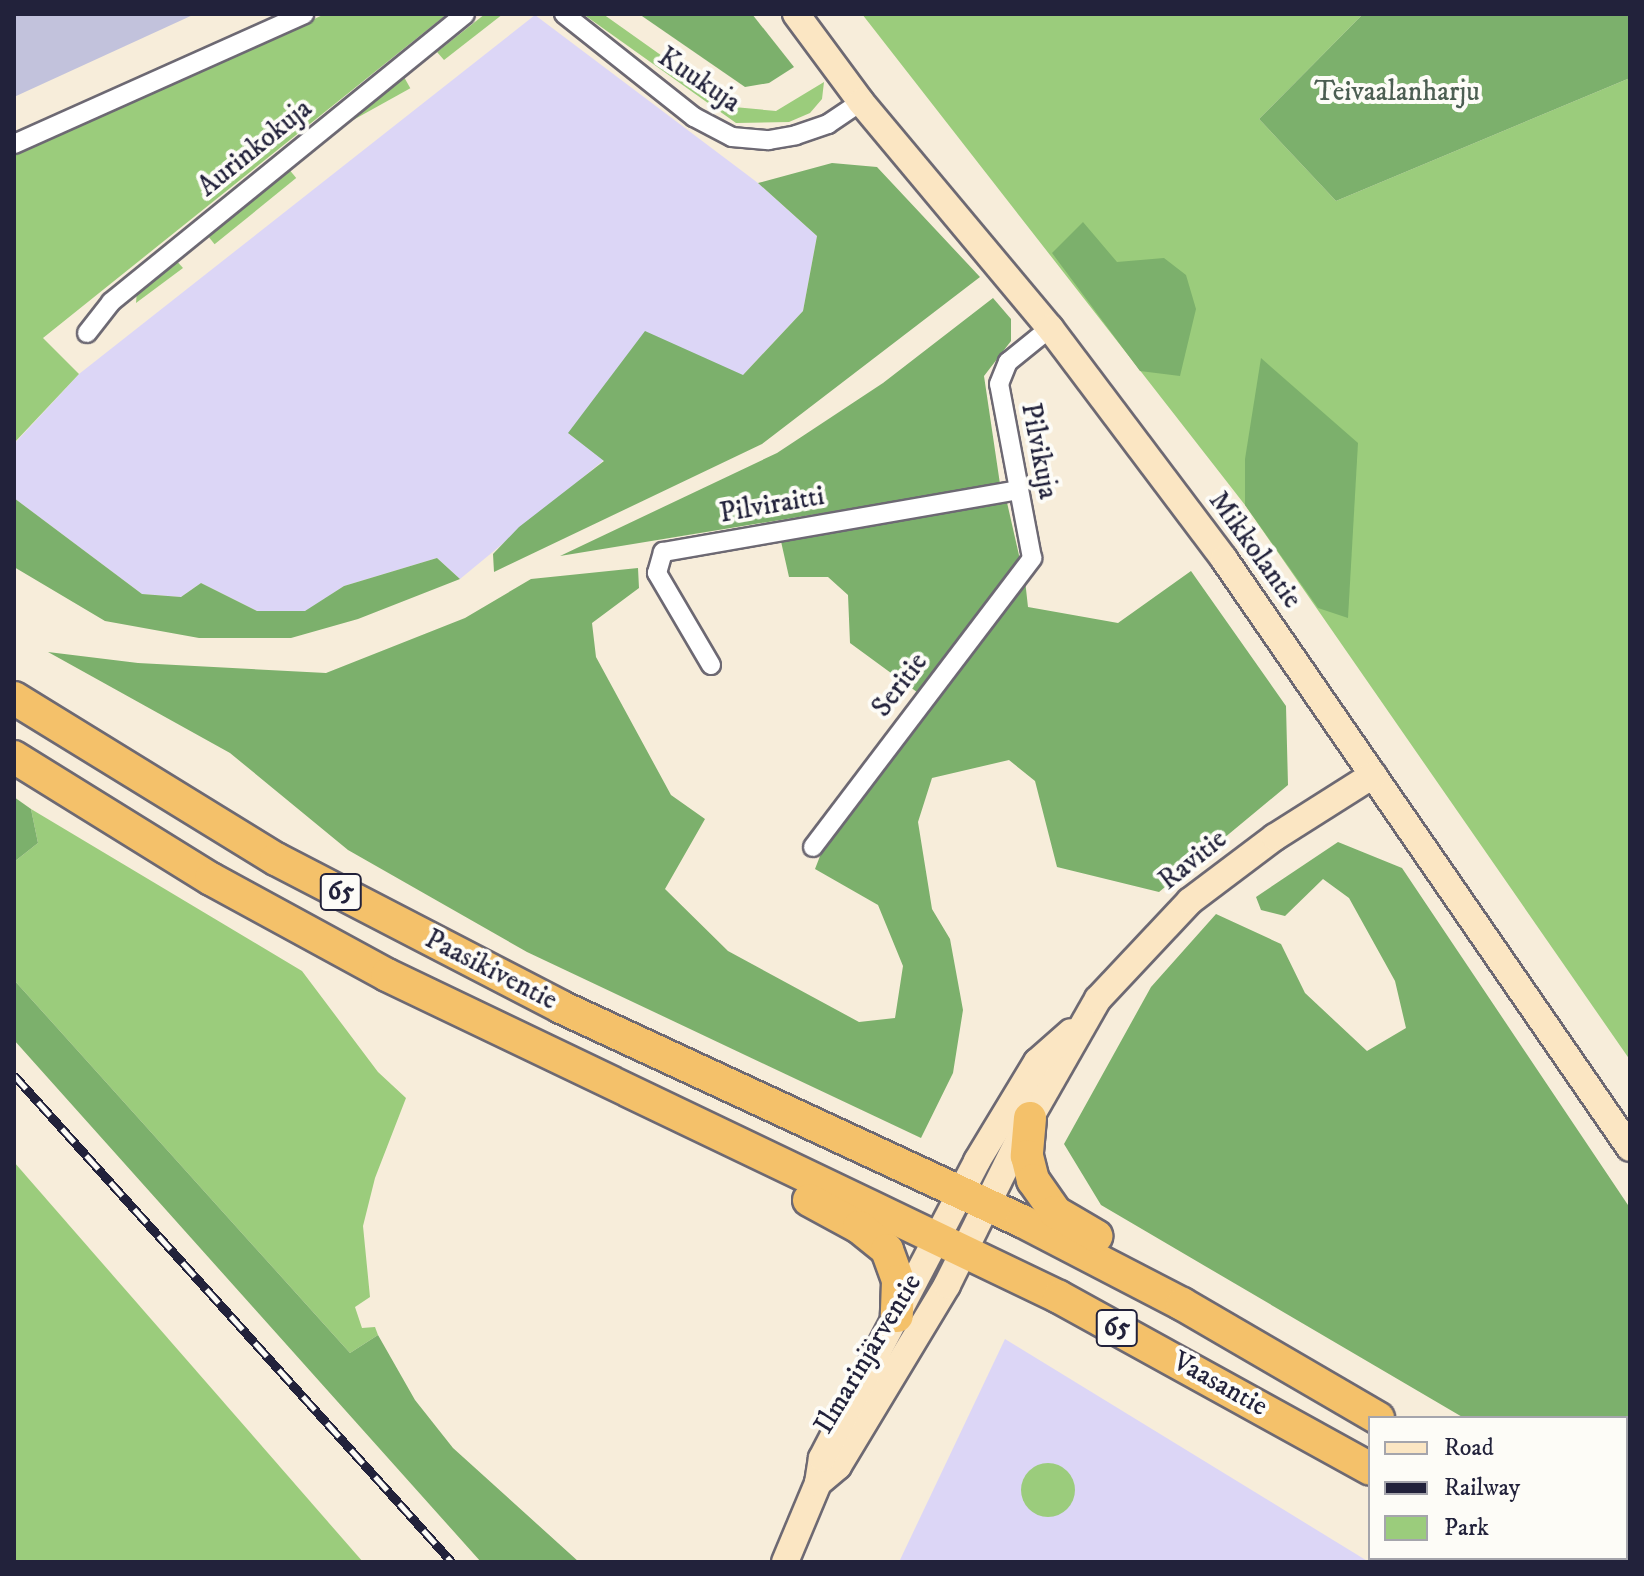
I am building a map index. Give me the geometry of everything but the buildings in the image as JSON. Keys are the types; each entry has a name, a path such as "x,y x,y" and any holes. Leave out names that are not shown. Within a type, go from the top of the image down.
{"highway":[{"name":"Paasikiventie","path":"14,698 276,859 561,1007 974,1199"},
{"name":"Paasikiventie","path":"14,757 296,926 472,1019 952,1244"},
{"name":"65","path":"1030,1118 1029,1167 1055,1212 1142,1260 1182,1304"},
{"path":"695,1124 713,1150 880,1243 893,1260 898,1281 897,1316"},
{"name":"Vaasantie","path":"974,1199 1182,1304 1375,1416"},
{"name":"Vaasantie","path":"952,1244 1186,1365 1368,1468"}],"main road":[{"name":"Mikkolantie","path":"796,14 861,102 1050,328 1233,571 1630,1148"},
{"name":"Ravitie","path":"952,1244 1037,1062 1080,1025 1154,934 1190,901 1275,837 1373,775"},
{"name":"Ravitie","path":"974,1199 1030,1118 1080,1025"},
{"name":"Ilmarinjärventie","path":"782,1558 818,1483 822,1458 897,1316 952,1244"},
{"name":"Ilmarinjärventie","path":"818,1483 838,1466 952,1244"}],"street":[{"path":"14,144 304,14"},
{"name":"Aurinkokuja","path":"87,333 111,302 465,14"},
{"name":"Kuukuja","path":"564,14 694,117 732,137 769,140 796,135 828,124 861,102"},
{"name":"Pilvikuja","path":"1032,558 999,384 1008,362 1050,328"},
{"name":"Pilviraitti","path":"711,665 657,573 663,552 1018,490"},
{"name":"Seritie","path":"813,847 1032,558"}],"shaded area":[{"path":"14,14 195,14 14,97"},
{"path":"535,15 758,183 817,236 803,311 743,375 569,434 604,460 460,579 437,558 344,586 306,611 257,611 201,583 181,597 142,594 14,498 14,444 79,374"},
{"path":"1005,1339 1369,1562 899,1562"}],"green space":[{"path":"325,14 447,14 43,338 79,374 14,443 14,155"},
{"path":"485,14 503,14 444,60 437,52"},
{"path":"583,14 603,14 734,107 776,111 824,82 822,99 810,113 789,122 736,123"},
{"path":"639,14 752,14 794,67 769,83 745,87"},
{"path":"862,14 1363,14 1259,119 1336,201 1630,78 1630,1060 1245,505"},
{"name":"Teivaalanharju","path":"1363,14 1630,14 1630,78 1336,201 1259,119"},
{"path":"404,77 410,88 318,139 312,128"},
{"path":"832,163 877,167 980,277 762,444 494,572 493,554 519,527 604,461 568,433 645,331 743,375 803,311 817,236 758,183"},
{"path":"288,168 296,178 215,244 206,234"},
{"path":"1083,222 1117,262 1164,258 1186,275 1196,309 1180,376 1140,371 1052,253"},
{"path":"175,259 183,268 136,303 137,291"},
{"path":"993,298 1011,319 1011,341 984,376 1000,484 560,556 777,453 883,383"},
{"path":"1261,358 1358,443 1348,618 1318,608 1245,505 1245,459"},
{"path":"14,498 142,594 181,597 201,583 257,611 305,611 344,586 437,558 460,579 358,619 291,638 199,638 105,621 14,567"},
{"path":"1006,498 1021,564 921,695 850,643 848,595 828,577 789,577 780,537"},
{"path":"638,568 639,588 592,623 596,657 671,795 705,819 665,889 728,951 859,1022 895,1018 903,966 878,905 815,869 827,838 1025,580 1028,607 1118,623 1191,571 1286,706 1288,785 1159,892 1057,867 1035,781 1009,760 932,778 918,822 932,909 950,939 963,1010 953,1073 921,1138 527,952 348,850 230,753 48,652 138,663 326,673 465,618 531,579"},
{"path":"14,797 31,809 38,843 14,862"},
{"path":"31,809 302,971 378,1072 406,1098 375,1178 363,1226 370,1297 355,1307 362,1328 375,1327 378,1335 350,1353 14,980 14,862 38,843"},
{"path":"1338,842 1402,868 1630,1208 1630,1526 1628,1416 1461,1416 1101,1205 1064,1144 1151,987 1216,914 1281,944 1305,993 1367,1051 1406,1028 1395,981 1349,898 1323,879 1285,916 1261,910 1256,897"},
{"path":"14,980 350,1353 378,1335 415,1400 453,1448 579,1562 481,1562 14,1040"},
{"path":"14,1162 363,1562 14,1562"},
{"path":"1048,1463 1059,1465 1067,1471 1073,1479 1073,1501 1067,1509 1059,1515 1048,1517 1037,1515 1029,1509 1023,1501 1021,1490 1023,1479 1029,1471 1037,1465"}],"railway":[{"path":"14,1075 452,1562"}]}
